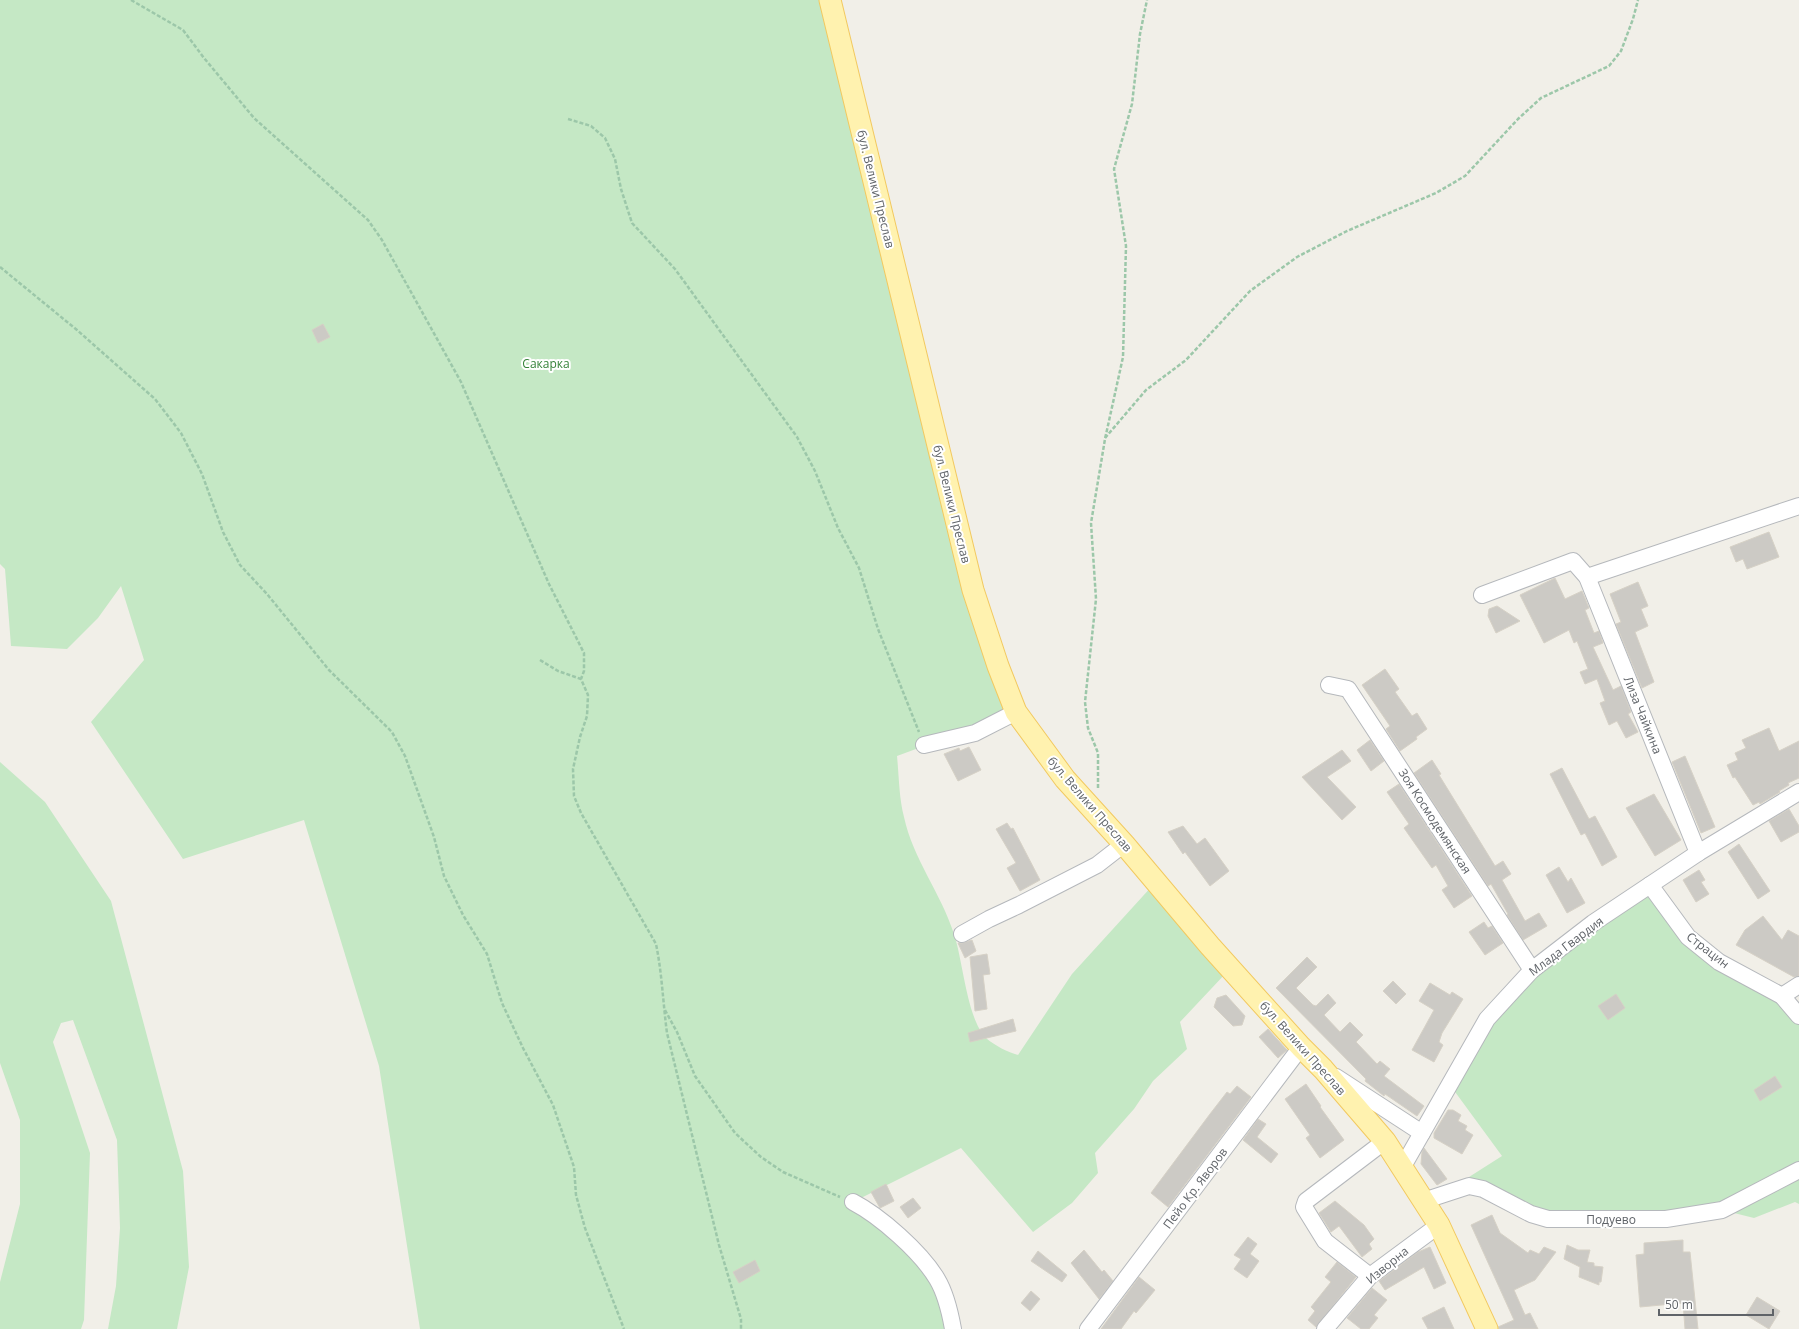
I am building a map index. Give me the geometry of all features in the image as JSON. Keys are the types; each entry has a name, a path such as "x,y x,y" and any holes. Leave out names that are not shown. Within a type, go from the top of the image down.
{"main road":[{"name":"бул. Велики Преслав","path":"830,0 973,590 998,666 1016,712 1065,779 1124,844 1210,946 1323,1069 1385,1141 1439,1225 1487,1329"}],"street":[{"path":"1587,577 1799,506"},
{"name":"Лиза Чайкина","path":"1482,595 1573,561 1587,577 1698,853"},
{"name":"Зоя Космодемянская","path":"1329,685 1348,689 1532,970"},
{"path":"924,745 975,733 1016,712"},
{"name":"Млада Гвардия","path":"1402,1168 1487,1020 1532,970 1593,924 1698,853 1799,792"},
{"path":"962,934 1097,865 1124,844"},
{"name":"Страцин","path":"1650,885 1688,937 1719,962 1782,996 1799,1016"},
{"path":"1782,996 1799,985"},
{"name":"Пейо Кр. Яворов","path":"1088,1329 1302,1047"},
{"path":"1323,1069 1422,1133"},
{"path":"1370,1276 1325,1241 1304,1207 1306,1201 1385,1141"},
{"name":"Подуево","path":"1423,1201 1468,1186 1484,1189 1531,1214 1548,1219 1666,1219 1722,1210 1799,1170"},
{"path":"853,1202 868,1210 914,1250 937,1279 949,1306 953,1329"},
{"name":"Изворна","path":"1325,1329 1370,1276 1439,1225"}],"path":[{"path":"131,0 183,30 204,58 254,118 368,220 382,240 461,382 548,584 584,653 584,671 581,679 588,695 587,716 580,737 573,769 574,796 581,813 656,944 661,967 663,1008 667,1033 705,1191 741,1320 741,1329"},
{"path":"1099,792 1098,753 1088,728 1085,702 1096,599 1091,523 1105,439 1123,357 1126,246 1114,168 1132,104 1140,34 1146,0"},
{"path":"1105,439 1146,390 1186,360 1256,287 1297,257 1347,231 1436,194 1465,176 1518,119 1541,98 1608,66 1621,51 1638,0"},
{"path":"568,119 591,126 605,138 615,160 621,189 632,223 675,269 797,437 815,471 838,528 859,568 878,629 924,745"},
{"path":"0,267 77,330 155,399 181,433 202,474 222,532 240,565 267,594 329,670 392,732 405,756 434,837 444,876 463,915 487,954 502,1003 523,1048 553,1105 574,1167 576,1196 585,1228 624,1329"},
{"path":"540,660 558,671 581,679"},
{"path":"663,1008 677,1032 695,1076 735,1133 761,1157 783,1172 853,1202"}],"green space":[{"name":"Сакарка","path":"0,0 830,0 973,590 1016,712 897,756 901,802 908,832 920,862 942,904 954,934 974,1018 986,1038 993,1044 1018,1055 1072,974 1153,885 1226,973 1180,1022 1187,1049 1153,1081 1134,1109 1095,1153 1098,1173 1072,1203 1033,1232 961,1148 853,1202 937,1279 953,1329 420,1329 379,1066 304,820 183,859 91,722 144,660 121,586 98,618 67,649 11,646 5,569 0,564"},
{"path":"0,762 45,802 111,901 183,1171 189,1267 177,1329 108,1329 116,1286 120,1228 117,1140 73,1020 61,1023 53,1042 90,1153 84,1320 81,1329 0,1329 0,1282 20,1204 20,1120 0,1063"},
{"path":"1650,885 1688,937 1799,1016 1799,1204 1795,1202 1754,1218 1722,1210 1548,1219 1483,1189 1469,1177 1502,1156 1450,1085 1487,1019 1532,970"}],"building":[{"path":"323,324 330,337 318,343 312,330"},
{"path":"1769,532 1779,557 1747,569 1743,559 1736,562 1730,547"},
{"path":"1555,578 1565,599 1582,591 1589,608 1585,610 1594,633 1599,631 1603,643 1593,647 1613,690 1621,686 1631,712 1628,714 1638,732 1626,738 1617,721 1609,725 1600,703 1605,701 1597,679 1585,684 1580,672 1588,669 1577,641 1574,643 1569,630 1544,643 1520,595"},
{"path":"1638,582 1648,606 1641,609 1648,626 1635,632 1654,682 1642,688 1616,624 1621,622 1610,594"},
{"path":"1497,606 1520,621 1496,633 1488,616 1489,609"},
{"path":"1385,669 1399,689 1395,692 1412,716 1417,713 1427,729 1416,737 1417,739 1400,751 1386,729 1390,726 1362,685"},
{"path":"1769,728 1779,751 1799,741 1799,778 1788,783 1789,785 1779,791 1780,792 1760,804 1759,802 1753,805 1735,777 1733,778 1727,765 1738,760 1735,753 1746,748 1742,740"},
{"path":"1370,740 1384,761 1371,771 1357,750"},
{"path":"969,747 981,770 958,781 944,754 959,748 960,751"},
{"path":"1342,750 1351,761 1327,777 1356,807 1342,820 1302,777"},
{"path":"1685,756 1715,827 1701,833 1672,762"},
{"path":"1432,760 1441,774 1439,775 1495,866 1503,861 1511,874 1502,880 1525,921 1539,913 1547,926 1523,940 1507,915 1508,914 1491,884 1488,886 1414,773"},
{"path":"1562,768 1589,819 1595,816 1617,857 1602,866 1585,833 1581,835 1550,774"},
{"path":"1399,784 1472,896 1454,908 1442,890 1448,886 1436,865 1432,868 1404,828 1409,824 1387,792"},
{"path":"1654,794 1681,840 1655,856 1626,808"},
{"path":"1789,809 1799,826 1799,832 1781,842 1769,821"},
{"path":"1007,823 1011,829 1013,828 1040,880 1020,891 1007,868 1016,863 996,829"},
{"path":"1183,826 1197,844 1205,838 1229,871 1210,886 1185,852 1183,854 1168,832"},
{"path":"1739,844 1770,891 1758,899 1728,852"},
{"path":"1559,867 1568,882 1571,878 1585,903 1567,913 1546,875"},
{"path":"1699,870 1705,880 1701,882 1709,894 1696,902 1683,880"},
{"path":"1763,916 1782,940 1788,930 1799,936 1799,976 1794,977 1736,945 1745,930"},
{"path":"1484,922 1488,928 1492,926 1503,943 1485,955 1469,932"},
{"path":"972,940 976,951 965,958 958,943"},
{"path":"987,954 990,974 983,975 987,1009 975,1011 970,957"},
{"path":"1307,957 1317,967 1296,988 1313,1005 1316,1006 1328,994 1336,1003 1324,1015 1340,1032 1350,1022 1363,1035 1356,1042 1377,1064 1380,1061 1390,1069 1384,1076 1424,1106 1417,1116 1385,1094 1384,1096 1365,1081 1366,1079 1276,988"},
{"path":"1393,981 1406,994 1396,1004 1383,991"},
{"path":"1430,983 1450,995 1452,992 1463,999 1442,1033 1439,1042 1443,1045 1434,1062 1412,1050 1434,1010 1419,1001"},
{"path":"1616,994 1625,1008 1608,1020 1598,1006"},
{"path":"1226,995 1245,1016 1242,1025 1233,1026 1214,1007 1217,998"},
{"path":"1013,1019 1016,1031 970,1042 968,1033"},
{"path":"1268,1029 1287,1050 1278,1058 1259,1037"},
{"path":"1775,1076 1782,1087 1760,1101 1754,1090"},
{"path":"1306,1084 1321,1106 1320,1107 1344,1140 1320,1158 1306,1138 1310,1135 1285,1099"},
{"path":"1237,1086 1251,1097 1168,1207 1151,1193 1227,1092 1230,1094"},
{"path":"1448,1110 1453,1110 1461,1115 1458,1121 1467,1126 1465,1130 1473,1135 1462,1154 1434,1138 1434,1133"},
{"path":"1258,1119 1266,1124 1257,1137 1278,1154 1271,1163 1243,1140"},
{"path":"1424,1148 1447,1179 1437,1185 1421,1164 1422,1152"},
{"path":"886,1184 894,1201 880,1208 871,1192"},
{"path":"913,1198 921,1208 908,1218 900,1207"},
{"path":"1335,1201 1364,1225 1374,1239 1369,1244 1372,1249 1362,1257 1339,1226 1331,1232 1319,1213"},
{"path":"1492,1215 1500,1233 1528,1253 1530,1250 1539,1254 1544,1247 1556,1252 1535,1280 1514,1290 1525,1315 1530,1313 1538,1329 1499,1329 1498,1327 1514,1320 1471,1225"},
{"path":"1248,1237 1257,1244 1250,1254 1259,1261 1247,1278 1234,1269 1241,1259 1234,1255"},
{"path":"1683,1240 1683,1252 1690,1252 1698,1329 1685,1329 1683,1303 1640,1307 1636,1255 1644,1254 1644,1243"},
{"path":"1567,1245 1578,1250 1590,1250 1587,1262 1594,1263 1594,1266 1603,1267 1601,1282 1599,1282 1599,1285 1579,1277 1580,1267 1564,1259"},
{"path":"1430,1247 1446,1283 1434,1289 1424,1267 1385,1290 1379,1281 1418,1252"},
{"path":"1084,1250 1102,1272 1104,1270 1113,1281 1099,1299 1071,1263"},
{"path":"1038,1251 1067,1275 1062,1282 1031,1261"},
{"path":"755,1260 760,1271 739,1283 733,1272"},
{"path":"1337,1262 1356,1277 1316,1327 1308,1320 1315,1311 1311,1307 1331,1282 1325,1277"},
{"path":"1139,1277 1155,1290 1136,1313 1134,1311 1121,1329 1101,1329"},
{"path":"1372,1288 1387,1300 1374,1315 1378,1318 1369,1329 1361,1329 1347,1318"},
{"path":"1031,1291 1040,1299 1030,1311 1021,1303"},
{"path":"1757,1297 1780,1311 1769,1329 1746,1315"},
{"path":"1444,1307 1454,1329 1428,1329 1422,1318"}]}
